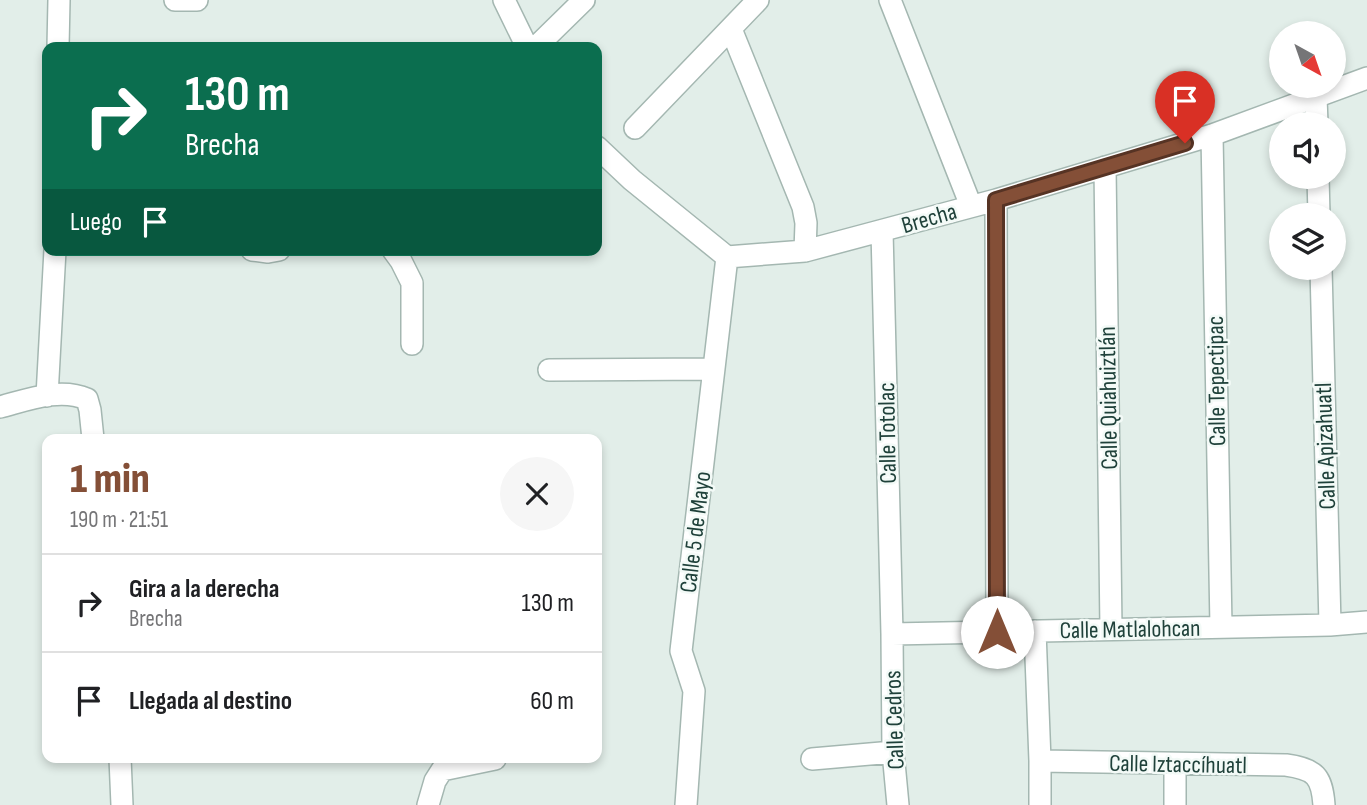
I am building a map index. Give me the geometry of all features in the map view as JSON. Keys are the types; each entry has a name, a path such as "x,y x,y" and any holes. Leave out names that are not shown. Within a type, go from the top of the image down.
{"street":[{"path":"58,42 59,0"},
{"path":"175,0 197,0"},
{"path":"504,0 525,42"},
{"path":"541,42 584,0"},
{"path":"635,128 758,0"},
{"path":"890,0 971,206"},
{"path":"731,29 803,207 806,223 805,251"},
{"name":"Brecha","path":"1346,86 1367,79"},
{"name":"Brecha","path":"727,257 805,251 882,231 1212,135 1313,98"},
{"name":"Calle Tepectipac","path":"1212,135 1221,627"},
{"path":"602,152 632,180 727,257"},
{"name":"Calle Quiahuiztlán","path":"1105,167 1111,629"},
{"path":"996,200 997,632"},
{"name":"Calle Totolac","path":"882,231 892,634"},
{"path":"47,396 55,256"},
{"path":"397,256 412,283 412,344"},
{"name":"Calle 5 de Mayo","path":"686,805 694,691 681,651 727,257"},
{"name":"Calle Apizahuatl","path":"1321,280 1330,625"},
{"path":"549,369 714,369"},
{"path":"0,407 47,396 76,394 87,399 92,434"},
{"name":"Calle Matlalohcan","path":"892,634 1367,622"},
{"path":"1035,631 1040,805"},
{"name":"Calle Cedros","path":"892,634 893,752 898,805"},
{"path":"812,759 893,752"},
{"name":"Calle Iztaccíhuatl","path":"1040,761 1303,767 1314,774 1323,787 1324,805"},
{"path":"120,763 122,805"},
{"path":"428,805 435,781 442,770 476,763"},
{"path":"1175,764 1175,805"}],"route":[{"path":"997,632 996,200 1185,143"}]}
